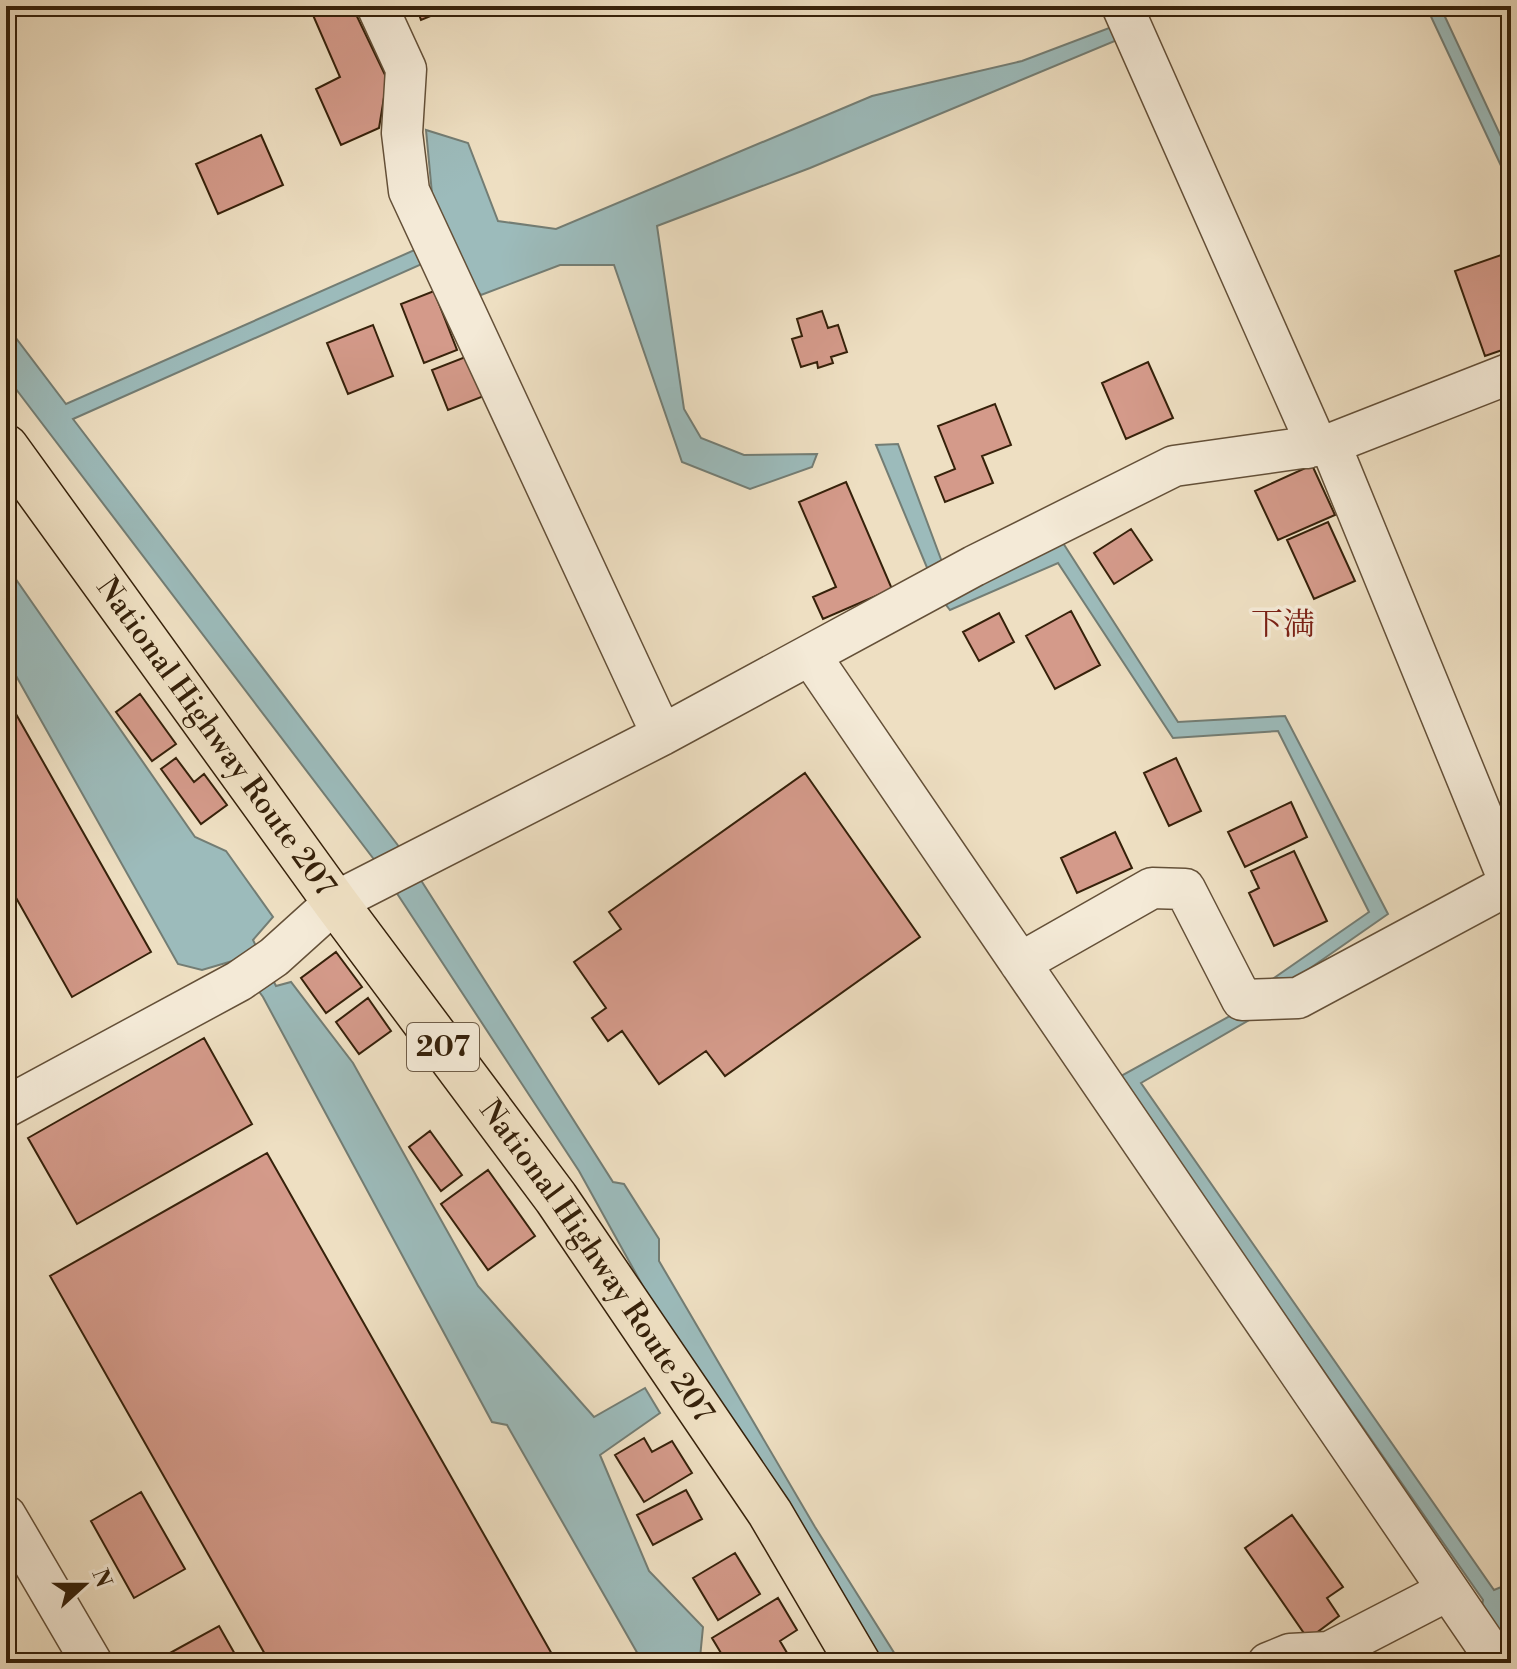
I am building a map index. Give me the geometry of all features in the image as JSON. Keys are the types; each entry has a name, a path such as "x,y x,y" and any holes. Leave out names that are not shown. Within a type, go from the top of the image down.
{"highway":[{"name":"National Highway Route 207","path":"6,447 353,893 770,1513 858,1663"}],"street":[{"path":"377,6 406,69 402,133 409,191 662,735"},
{"path":"1020,963 1152,888 1185,889 1242,1000 1298,998 1511,885 1122,6"},
{"path":"6,1107 239,981 353,893 662,735 974,566 1174,466 1319,446 1511,373"},
{"path":"810,655 1475,1631 1329,1652 1290,1654 1268,1663"},
{"path":"6,1516 92,1663"}],"water":[{"path":"1426,6 1440,6 1511,158 1511,187"},
{"path":"1117,25 1122,38 810,168 657,226 684,409 701,438 744,455 817,454 812,467 750,489 682,462 614,265 560,265 481,295 451,251 73,419 403,852 613,1182 624,1184 659,1239 659,1261 815,1527 898,1659 897,1663 879,1663 675,1344 579,1171 379,866 6,376 6,325 66,404 444,237 434,215 426,130 468,143 498,221 556,229 872,96 1022,61"},
{"path":"898,444 942,562 928,570 876,445"},
{"path":"1063,543 1178,722 1285,716 1388,914 1296,978 1274,978 1369,912 1278,731 1173,738 1058,563 950,610 943,601"},
{"path":"6,565 195,837 226,851 273,917 253,940 276,986 291,982 353,1063 478,1286 594,1417 645,1388 660,1413 600,1455 649,1571 703,1627 700,1658 703,1663 643,1663 507,1425 492,1422 263,997 236,960 202,970 178,964 6,658"},
{"path":"1239,1011 1263,1012 1141,1083 1494,1590 1511,1583 1511,1625 1501,1633 1481,1612 1483,1600 1119,1077"}],"building":[{"path":"309,6 352,6 387,79 379,128 341,145 316,89 340,77"},
{"path":"416,6 455,6 421,20"},
{"path":"261,135 283,185 218,214 196,164"},
{"path":"1507,253 1511,264 1511,347 1485,356 1455,271"},
{"path":"434,291 457,350 424,363 401,304"},
{"path":"822,311 828,328 838,325 847,352 831,357 833,363 818,368 817,362 801,367 792,339 802,336 797,319"},
{"path":"373,325 393,376 348,394 327,343"},
{"path":"468,356 484,396 448,410 432,370"},
{"path":"1148,362 1173,418 1126,439 1102,383"},
{"path":"995,404 1011,445 982,456 993,483 945,502 935,477 955,469 938,426"},
{"path":"1312,465 1335,515 1278,540 1255,491"},
{"path":"846,482 892,589 823,619 813,597 836,587 799,502"},
{"path":"1328,522 1355,581 1314,599 1287,540"},
{"path":"1131,529 1152,560 1114,584 1094,553"},
{"path":"1071,611 1100,665 1055,689 1026,636"},
{"path":"999,613 1014,642 979,661 963,632"},
{"path":"140,694 176,744 152,761 116,712"},
{"path":"8,700 151,952 72,997 6,880"},
{"path":"176,758 194,782 204,774 227,805 201,824 161,769"},
{"path":"1176,758 1201,811 1169,826 1144,773"},
{"path":"805,773 920,937 725,1076 706,1051 659,1084 622,1031 608,1041 592,1018 606,1008 574,962 621,929 609,912"},
{"path":"1291,802 1307,837 1245,867 1228,832"},
{"path":"1115,832 1132,868 1077,893 1061,858"},
{"path":"1294,851 1327,921 1274,946 1249,893 1259,888 1251,871"},
{"path":"336,952 362,987 326,1013 301,978"},
{"path":"368,998 391,1031 359,1054 336,1022"},
{"path":"204,1038 252,1124 77,1224 28,1138"},
{"path":"430,1131 462,1175 441,1191 409,1147"},
{"path":"267,1153 557,1663 270,1663 50,1276"},
{"path":"488,1170 535,1236 488,1270 441,1204"},
{"path":"644,1438 652,1452 672,1441 692,1473 644,1502 615,1455"},
{"path":"686,1490 702,1519 653,1545 637,1515"},
{"path":"141,1492 185,1569 134,1598 91,1521"},
{"path":"1292,1515 1343,1587 1327,1598 1339,1616 1308,1639 1245,1548"},
{"path":"735,1553 760,1594 718,1620 693,1578"},
{"path":"778,1598 797,1630 780,1641 793,1663 749,1663 745,1656 727,1663 712,1638"},
{"path":"219,1626 240,1663 161,1663 159,1659"}],"district":[{"name":"下満","path":"1283,625"}]}
